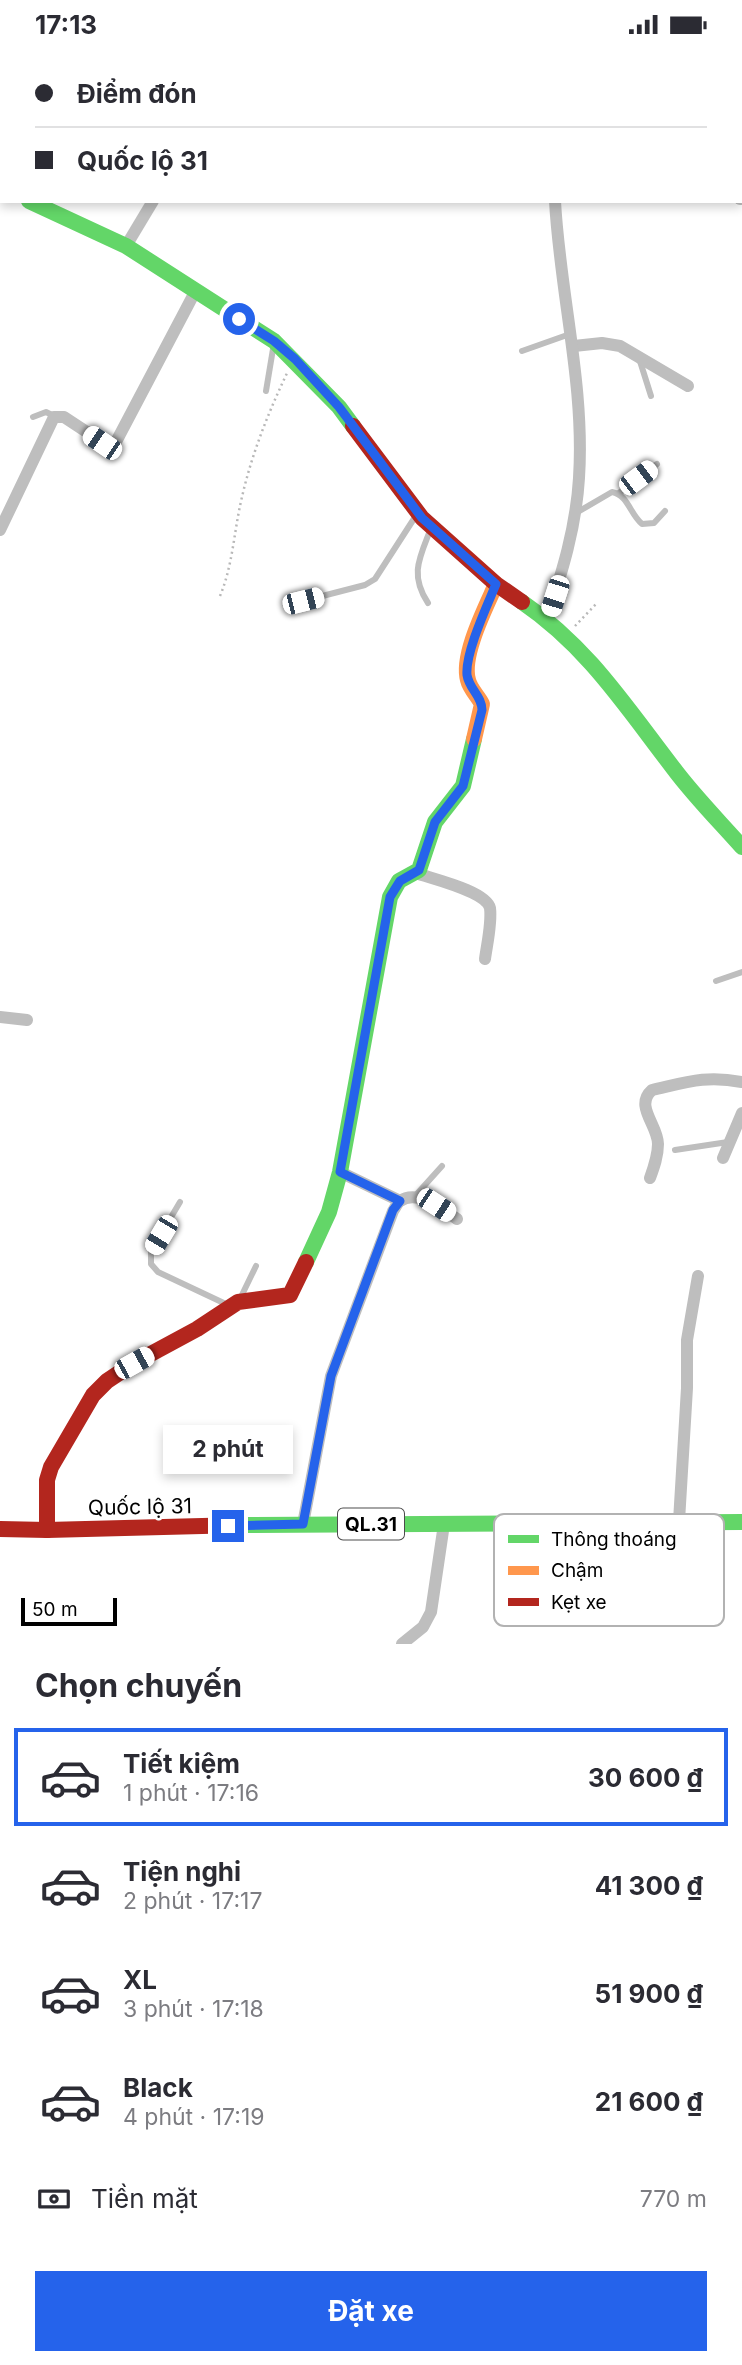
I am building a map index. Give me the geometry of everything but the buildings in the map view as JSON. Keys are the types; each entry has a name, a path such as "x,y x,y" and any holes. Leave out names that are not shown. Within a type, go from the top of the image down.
{"main road":[{"path":"33,203 126,246 274,341 295,359 339,407 418,512 496,584 547,619 595,665 677,773 742,848"},
{"path":"47,1530 47,1480 51,1467 93,1395 107,1381 197,1329 234,1304 289,1295 294,1290 328,1212 340,1172 390,897 400,881 416,873 422,866 435,822 459,792 466,778 482,710 481,699 469,683 467,669 480,622 496,584"},
{"name":"Quốc lộ 31","path":"724,1522 742,1522"},
{"name":"Quốc lộ 31","path":"0,1529 494,1524"}],"street":[{"path":"547,619 570,549 580,477 579,415 573,340 559,258 555,203"},
{"path":"126,246 147,205"},
{"path":"0,530 50,421 56,416 64,417 105,445 114,443 196,290"},
{"path":"573,340 610,344 639,356 688,386"},
{"path":"416,873 484,899 490,910 485,959"},
{"path":"0,1017 27,1020"},
{"path":"650,1178 658,1145 645,1105 647,1095 652,1090 708,1078 742,1082"},
{"path":"723,1158 742,1113"},
{"path":"340,1172 400,1201 413,1198 436,1205 457,1219"},
{"path":"303,1524 331,1376 393,1210 400,1201"},
{"path":"679,1514 687,1340 698,1276"},
{"path":"402,1644 423,1627 431,1612 444,1524"}],"lane":[{"path":"522,351 573,340"},
{"path":"266,391 274,341"},
{"path":"639,356 651,396"},
{"path":"33,417 46,412 56,416"},
{"path":"618,493 657,464"},
{"path":"576,513 610,492 623,497 642,524 654,523 665,511"},
{"path":"303,601 365,585 375,579 418,512"},
{"path":"428,603 420,591 417,571 432,526"},
{"path":"716,981 742,972"},
{"path":"676,1150 730,1142"},
{"path":"413,1198 442,1166"},
{"path":"180,1202 151,1251 151,1264 158,1272 234,1304 256,1266"}],"path":[{"path":"220,596 230,563 242,497 265,424 295,359"},
{"path":"566,637 597,603"}],"traffic: fast":[{"path":"33,203 126,246 274,341 339,407 353,426"},
{"path":"522,602 567,638 605,679 690,789 742,847"},
{"path":"306,1262 329,1212 340,1172 390,897 399,881 419,870 435,822 463,786 474,739"},
{"path":"724,1522 742,1522"},
{"path":"241,1525 494,1523"}],"traffic: slow":[{"path":"474,739 482,704 468,680 468,658 496,584"}],"traffic: jam":[{"path":"353,426 422,518 496,584 522,602"},
{"path":"47,1530 47,1480 51,1467 93,1395 107,1381 134,1363 197,1329 238,1302 290,1295 306,1262"},
{"path":"0,1529 241,1525"}],"route":[{"path":"228,1526 303,1524 331,1376 393,1210 400,1201 340,1172 390,897 403,878 416,873 422,866 435,822 459,792 466,778 482,710 481,699 469,683 467,669 480,622 496,584 422,518 339,407 295,359 274,341 239,319"}]}
